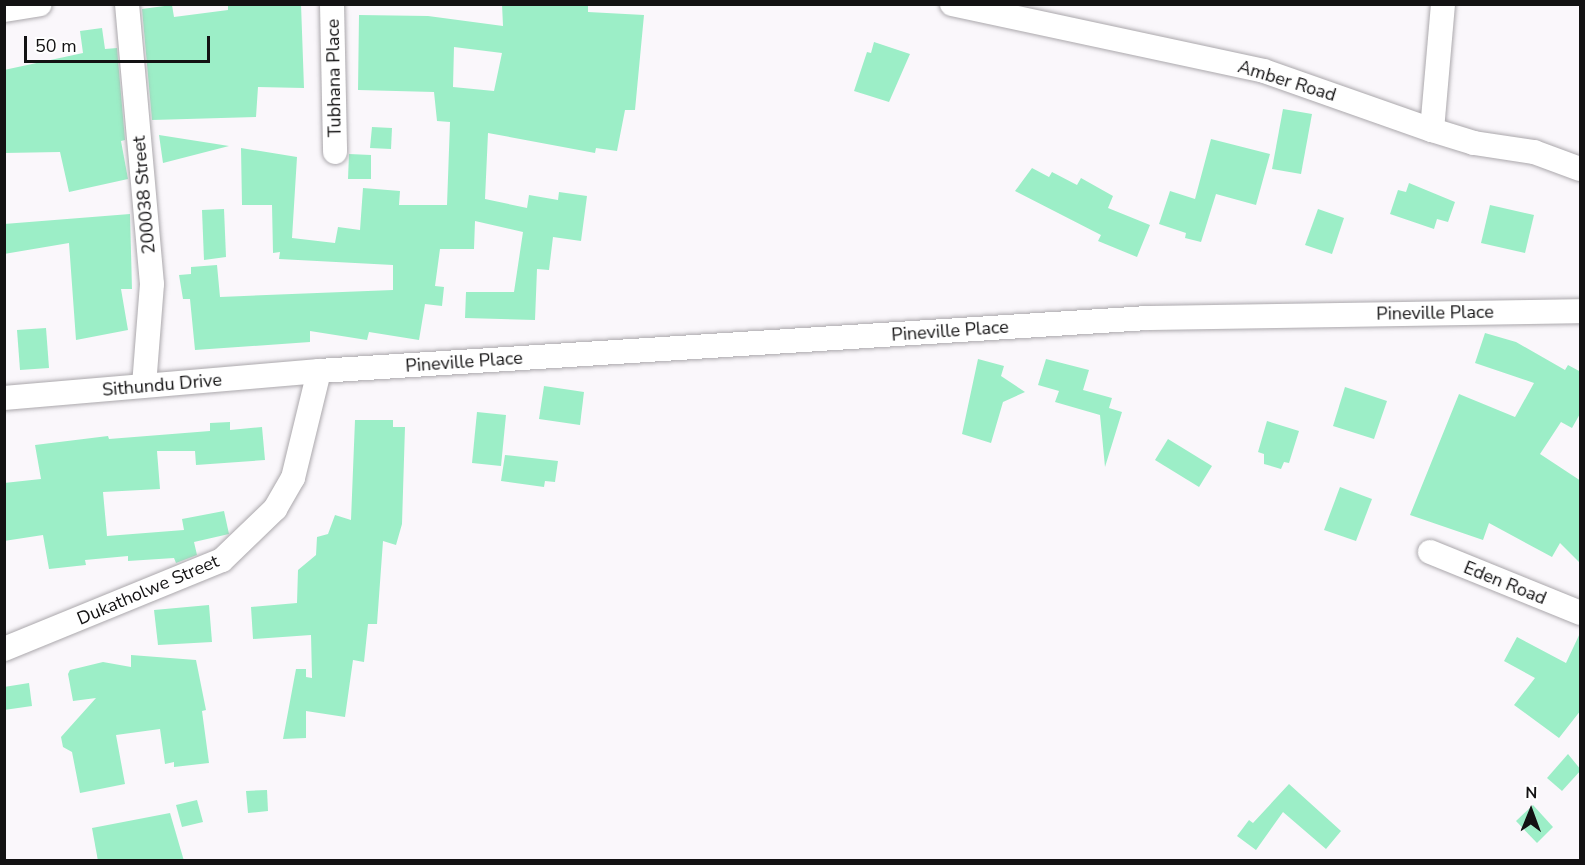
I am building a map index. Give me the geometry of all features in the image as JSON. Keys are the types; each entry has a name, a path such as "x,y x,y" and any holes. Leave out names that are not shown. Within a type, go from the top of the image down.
{"street":[{"path":"4,10 40,4"},
{"name":"200038 Street","path":"127,4 152,284 144,386"},
{"name":"Tubhana Place","path":"332,4 335,152"},
{"name":"Amber Road","path":"952,4 1264,71 1474,143 1534,152 1581,169"},
{"path":"1432,130 1443,4"},
{"name":"Pineville Place","path":"319,371 1147,318 1581,311"},
{"name":"Sithundu Drive","path":"4,398 319,371"},
{"name":"Dukatholwe Street","path":"4,649 222,560 275,509 293,478 319,371"},
{"name":"Eden Road","path":"1430,552 1581,613"}],"building":[{"path":"228,4 301,4 304,88 258,87 256,117 152,120 142,9 172,5 174,17 228,10"},
{"path":"502,4 588,4 588,12 644,15 635,110 625,110 617,151 596,148 595,153 488,133 485,199 527,208 529,195 558,200 559,192 587,196 581,241 553,237 549,270 537,269 535,320 465,318 466,292 514,292 523,232 475,221 474,249 440,249 435,286 444,287 442,306 425,304 419,340 369,332 367,340 310,331 310,342 195,350 190,299 183,299 179,275 191,274 191,267 217,265 220,297 393,290 393,265 279,259 280,252 273,253 272,205 242,205 241,148 297,157 292,238 335,243 338,227 360,230 363,188 400,191 399,205 447,205 450,122 437,121 434,92 358,90 359,15 428,16 503,26","holes":["454,47 502,53 494,91 453,87"]},
{"path":"102,28 105,49 117,48 125,140 121,141 128,179 69,192 60,152 4,153 4,70 83,53 80,31"},
{"path":"874,42 910,54 889,102 854,91 867,52 871,53"},
{"path":"1283,109 1312,114 1301,174 1272,169"},
{"path":"372,127 392,128 391,149 370,148"},
{"path":"159,135 229,146 163,163"},
{"path":"1211,139 1270,154 1256,205 1216,194 1201,242 1185,238 1186,233 1159,224 1170,191 1195,199"},
{"path":"349,154 371,155 371,179 348,179"},
{"path":"1032,168 1049,177 1052,172 1077,185 1081,178 1113,196 1108,208 1150,225 1137,257 1098,241 1101,235 1015,191"},
{"path":"1409,183 1455,202 1448,222 1437,219 1434,229 1390,214 1398,190 1406,192"},
{"path":"1490,205 1534,215 1525,253 1481,243"},
{"path":"224,209 226,257 204,260 202,210"},
{"path":"1318,209 1344,218 1332,254 1305,245"},
{"path":"130,214 132,289 121,289 128,330 76,340 69,243 4,254 4,224"},
{"path":"46,328 49,368 20,370 17,330"},
{"path":"1485,333 1516,342 1565,370 1568,365 1581,372 1581,412 1572,428 1561,422 1540,454 1581,481 1581,564 1560,543 1552,557 1489,523 1483,540 1410,515 1459,394 1515,417 1534,383 1475,363"},
{"path":"978,359 1004,366 1001,376 1025,392 1003,402 991,443 962,434"},
{"path":"1046,359 1089,370 1083,390 1112,398 1109,408 1122,412 1105,467 1100,415 1055,402 1059,391 1038,385"},
{"path":"544,386 584,392 580,425 539,419"},
{"path":"1345,387 1387,401 1374,439 1333,426"},
{"path":"477,412 506,415 501,466 472,463"},
{"path":"355,420 393,420 393,427 405,427 402,524 396,545 383,541 377,624 368,624 364,662 353,660 345,717 306,711 306,738 283,739 296,669 306,669 306,677 312,678 311,635 253,639 251,607 297,603 298,570 316,555 317,537 328,534 335,515 351,520"},
{"path":"1267,421 1299,431 1289,463 1284,462 1281,469 1264,464 1264,454 1258,452"},
{"path":"230,422 230,430 262,427 265,460 196,465 195,451 157,451 160,489 103,492 107,536 184,530 182,519 224,511 229,534 194,542 197,555 176,563 174,558 128,561 128,556 85,560 86,565 49,569 43,535 4,541 4,483 41,479 35,445 108,436 109,439 210,431 210,423"},
{"path":"1168,439 1212,466 1199,487 1155,460"},
{"path":"505,455 558,461 555,482 545,481 544,487 501,481"},
{"path":"1340,487 1372,499 1356,541 1324,530"},
{"path":"209,605 212,642 158,645 154,610"},
{"path":"1581,631 1581,710 1559,738 1514,705 1535,678 1504,661 1517,637 1566,663"},
{"path":"131,655 196,660 206,710 202,711 209,763 174,767 174,762 165,764 160,729 116,735 125,784 80,793 72,752 63,747 61,737 96,698 73,701 68,674 70,670 103,662 131,667"},
{"path":"29,683 32,706 4,710 4,687"},
{"path":"1568,754 1581,770 1562,791 1547,778"},
{"path":"1289,784 1341,831 1326,849 1283,812 1256,850 1237,836 1249,820 1253,823"},
{"path":"267,790 268,811 248,813 246,791"},
{"path":"197,800 203,822 182,827 176,805"},
{"path":"1533,805 1553,827 1537,843 1516,821"},
{"path":"170,813 184,861 98,861 92,828"}]}
